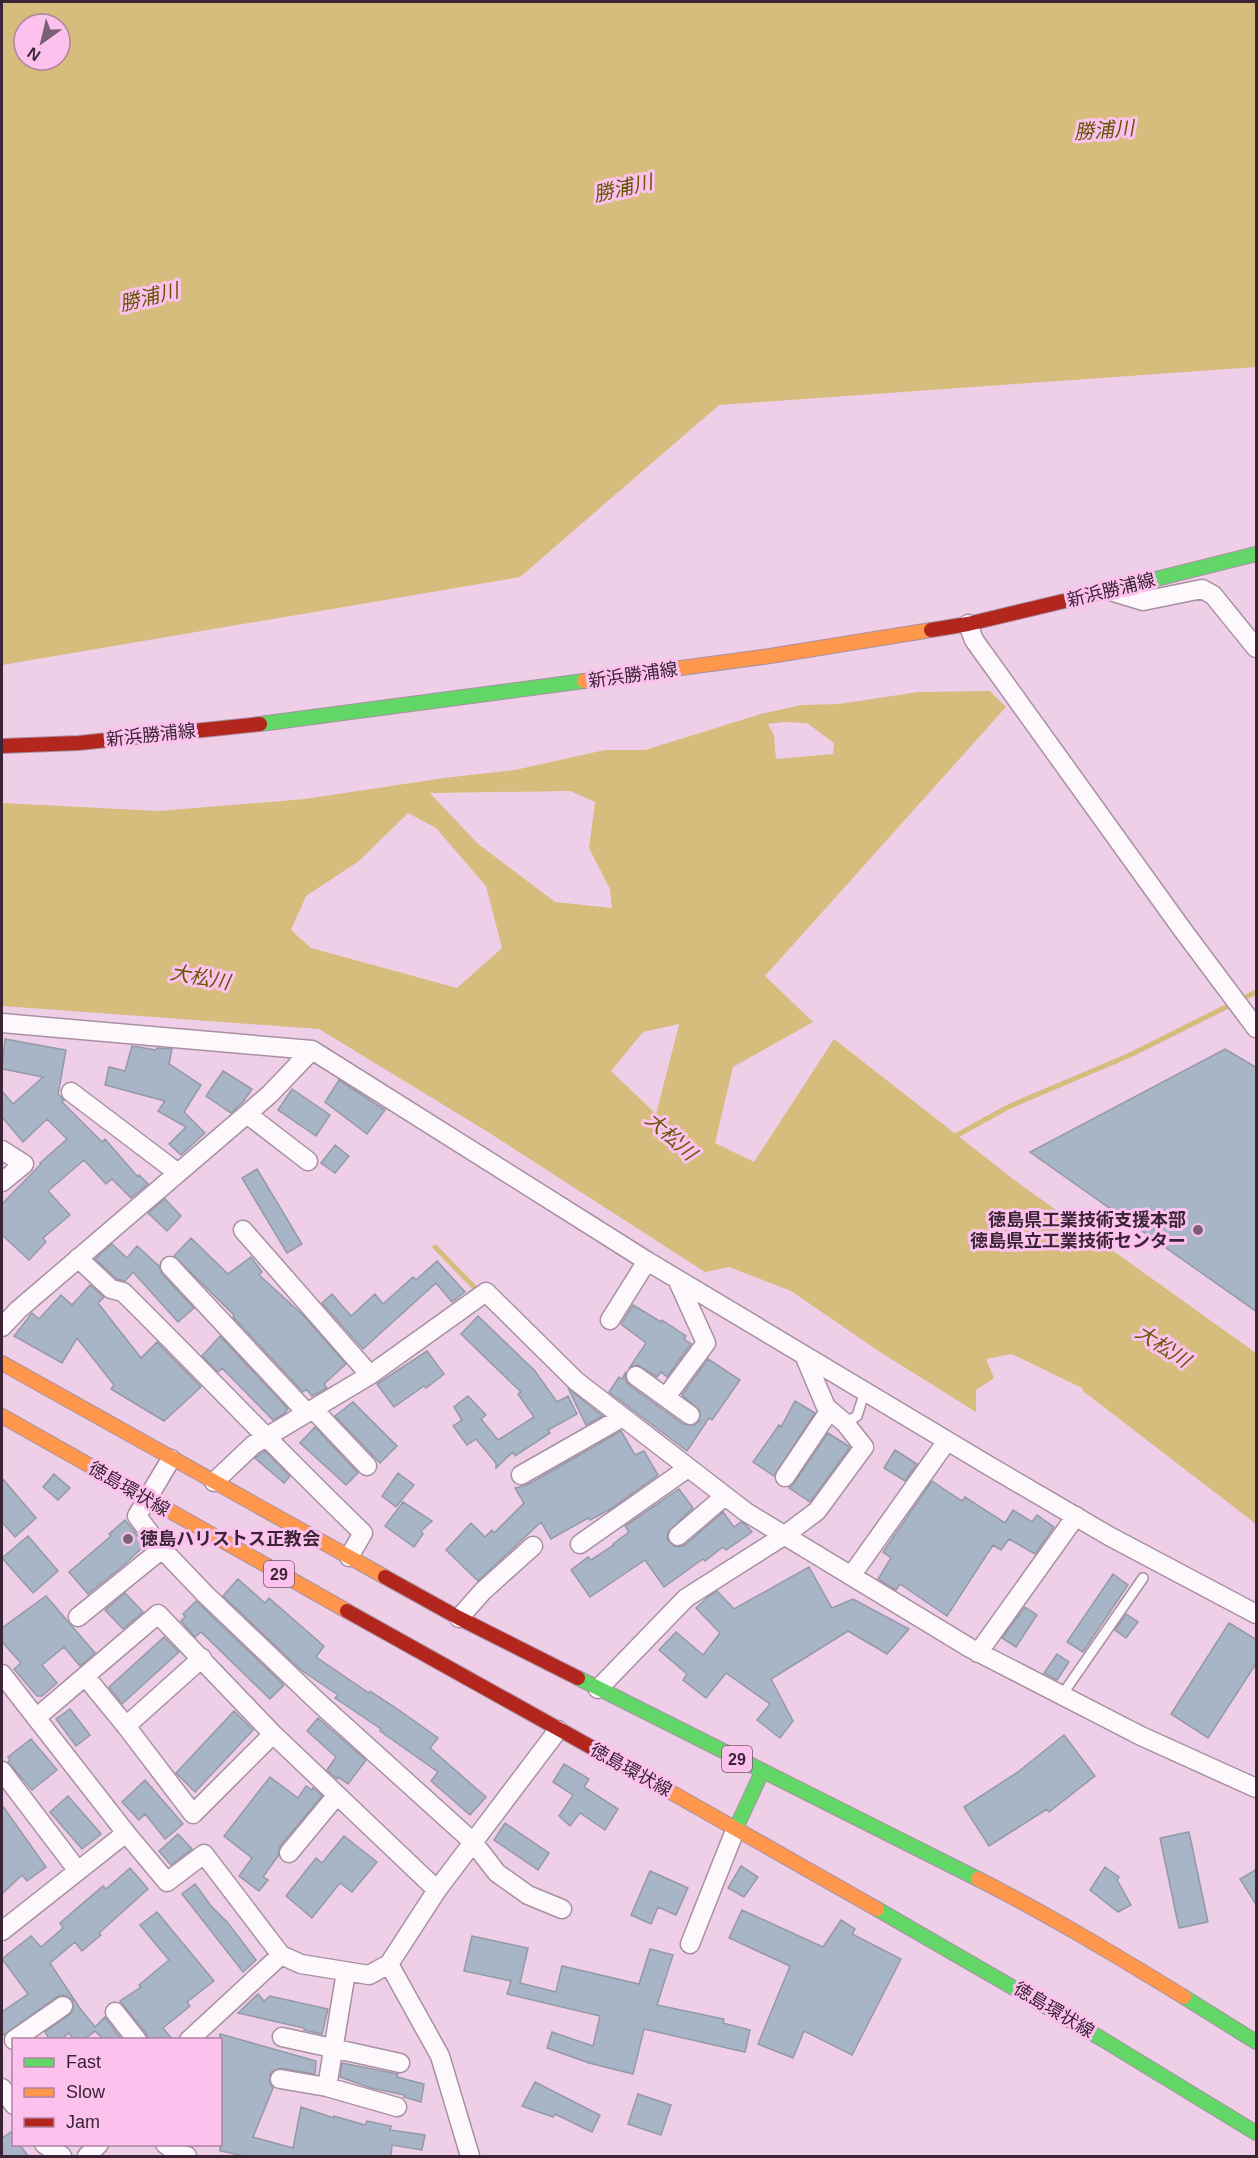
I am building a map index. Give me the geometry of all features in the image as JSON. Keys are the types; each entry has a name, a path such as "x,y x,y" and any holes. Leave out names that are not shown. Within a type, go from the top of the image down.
{"main road":[{"name":"新浜勝浦線","path":"2,746 79,743 309,719 770,656 968,624 1257,554"},
{"name":"29","path":"2,1363 459,1618 1018,1900 1116,1955 1257,2042"},
{"name":"徳島環状線","path":"2,1416 147,1500 973,1962 1257,2133"},
{"path":"736,1828 762,1772"}],"street":[{"path":"1110,591 1143,602 1202,589 1213,595 1257,648"},
{"path":"968,624 981,649 1182,929 1257,1028"},
{"path":"2,1023 312,1050 647,1261 947,1441 1076,1516 1257,1614"},
{"path":"2,1327 78,1258 270,1094 312,1050"},
{"path":"71,1092 178,1173"},
{"path":"247,1114 308,1161"},
{"path":"2,1150 24,1164 2,1182"},
{"path":"242,1229 370,1375"},
{"path":"78,1258 111,1289 123,1292 363,1533 349,1557"},
{"path":"610,1320 647,1261"},
{"path":"170,1266 310,1411 367,1466"},
{"path":"666,1396 706,1343 677,1279"},
{"path":"214,1482 253,1445 370,1375 486,1292 576,1381 746,1512 978,1653 1141,1736 1257,1788"},
{"path":"598,1689 686,1598 785,1535 818,1511 864,1447 845,1423 826,1407 804,1355"},
{"path":"636,1376 690,1415"},
{"path":"785,1477 830,1410"},
{"path":"521,1475 622,1417"},
{"path":"851,1576 947,1441"},
{"path":"171,1459 137,1516 162,1549 205,1594 317,1701 473,1842 496,1873 528,1895 562,1909"},
{"path":"580,1544 688,1468"},
{"path":"678,1536 725,1496"},
{"path":"978,1653 1076,1516"},
{"path":"459,1618 483,1591 534,1546"},
{"path":"78,1617 162,1549"},
{"path":"36,1718 158,1614 273,1734 437,1890"},
{"path":"126,1726 202,1658"},
{"path":"2,1674 167,1882 204,1854 281,1955 301,1964 369,1975 389,1964 437,1890 558,1730"},
{"path":"85,1676 193,1815 273,1734"},
{"path":"2,1771 78,1871"},
{"path":"289,1853 337,1795"},
{"path":"690,1944 736,1828"},
{"path":"2,1931 126,1833"},
{"path":"191,2038 281,1955"},
{"path":"389,1964 440,2056 470,2157"},
{"path":"327,2087 346,1972"},
{"path":"35,2034 63,2006"},
{"path":"115,2012 135,2038"},
{"path":"282,2037 400,2062"},
{"path":"280,2079 327,2087 397,2107"},
{"path":"2,2088 12,2102"},
{"path":"46,2146 62,2157"},
{"path":"87,2157 98,2146"},
{"path":"166,2146 187,2157"}],"lane":[{"path":"845,1423 857,1416 865,1391"},
{"path":"1062,1695 1143,1578"}],"water":[{"name":"勝浦川","path":"2,2 1256,2 1256,367 719,405 520,577 2,665"},
{"name":"大松川","path":"990,691 1006,707 765,976 813,1022 733,1067 715,1143 754,1162 834,1039 1017,1182 1256,1353 1256,1524 1082,1388 1012,1354 986,1359 994,1378 976,1390 976,1412 880,1352 791,1291 729,1267 705,1272 488,1132 319,1029 2,1006 2,803 159,811 305,799 515,770 605,750 645,750 761,714 801,705 839,704 918,692","holes":["807,723 834,743 833,754 776,759 774,735 768,724","570,791 595,802 589,848 610,889 612,908 555,902 478,844 430,793","408,813 436,828 486,886 502,948 457,988 311,948 291,930 306,896 359,861","679,1024 656,1114 611,1071 643,1032"]}],"building":[{"path":"5,1039 66,1050 58,1094 64,1100 62,1102 102,1142 105,1139 138,1177 139,1175 148,1184 131,1198 112,1179 106,1184 84,1160 48,1191 70,1215 43,1238 46,1242 29,1260 2,1235 2,1204 40,1163 67,1139 47,1119 23,1142 2,1117 2,1091 13,1104 43,1077 2,1069"},
{"path":"132,1046 156,1050 157,1048 172,1049 169,1064 201,1085 184,1112 205,1133 181,1155 169,1144 186,1127 158,1111 165,1101 105,1085 109,1067 125,1071"},
{"name":"徳島県工業技術支援本部 徳島県立工業技術センター","path":"1225,1049 1257,1068 1257,1312 1030,1152"},
{"path":"223,1071 252,1089 231,1113 206,1096"},
{"path":"339,1080 385,1110 367,1134 325,1102"},
{"path":"292,1089 330,1115 316,1136 278,1110"},
{"path":"335,1145 349,1156 335,1173 321,1163"},
{"path":"257,1169 302,1244 287,1253 242,1178"},
{"path":"165,1199 181,1216 167,1231 148,1213"},
{"path":"191,1238 228,1274 251,1257 262,1272 259,1275 304,1316 346,1364 324,1384 327,1388 312,1396 306,1389 303,1392 233,1317 234,1315 174,1256"},
{"path":"112,1244 127,1258 137,1246 159,1266 162,1274 194,1308 178,1322 133,1272 125,1281 117,1279 95,1259"},
{"path":"437,1261 465,1292 452,1302 436,1283 363,1349 322,1303 332,1294 351,1316 375,1294 383,1304 413,1277 416,1280"},
{"path":"90,1285 104,1297 98,1303 141,1358 157,1342 201,1387 164,1421 111,1389 114,1385 77,1338 62,1363 14,1336 32,1313 39,1319 61,1295 72,1305"},
{"path":"633,1305 686,1336 684,1339 691,1344 667,1377 661,1372 657,1377 638,1365 630,1367 646,1343 621,1324"},
{"path":"478,1316 535,1371 557,1402 568,1396 577,1414 548,1430 550,1433 515,1456 513,1452 496,1468 496,1463 476,1439 467,1445 453,1426 462,1420 454,1407 468,1396 486,1415 481,1419 498,1440 534,1417 518,1394 521,1392 461,1334"},
{"path":"220,1336 288,1409 284,1414 273,1420 222,1368 218,1372 202,1356"},
{"path":"427,1351 444,1374 394,1407 377,1384"},
{"path":"708,1359 740,1380 712,1420 709,1418 687,1451 609,1392 619,1377 622,1379 625,1373 629,1385 683,1424 694,1425 699,1421 700,1411 682,1395"},
{"path":"568,1388 596,1411 603,1416 586,1425"},
{"path":"795,1401 815,1413 774,1476 753,1462 779,1425 781,1427"},
{"path":"353,1402 397,1446 380,1463 335,1416"},
{"path":"315,1427 358,1473 346,1485 300,1443"},
{"path":"621,1431 635,1455 644,1451 658,1475 612,1508 590,1520 588,1518 551,1539 541,1522 478,1581 446,1550 471,1523 485,1537 492,1530 494,1533 524,1503 515,1488 527,1485"},
{"path":"828,1433 850,1447 810,1502 789,1488"},
{"path":"895,1450 917,1464 905,1481 884,1468"},
{"path":"265,1451 290,1476 284,1483 255,1458"},
{"path":"398,1473 414,1485 396,1507 382,1496"},
{"path":"54,1474 70,1488 58,1500 43,1487"},
{"path":"2,1478 36,1518 15,1537 2,1522"},
{"path":"932,1481 962,1501 965,1497 1005,1523 1013,1510 1032,1522 1037,1515 1054,1527 1035,1554 1009,1539 1001,1550 993,1545 947,1616 900,1584 896,1590 878,1579 891,1558 883,1552"},
{"path":"679,1489 693,1508 668,1532 667,1539 674,1546 685,1545 723,1512 734,1527 741,1522 752,1532 726,1550 723,1547 705,1561 703,1559 664,1587 645,1560 590,1597 571,1570 588,1557 591,1560 614,1545 629,1532 625,1526"},
{"path":"403,1502 432,1521 421,1531 423,1534 414,1547 385,1526"},
{"path":"125,1520 145,1545 88,1594 69,1572 111,1536 109,1534"},
{"path":"28,1536 58,1571 33,1593 2,1558"},
{"path":"809,1567 832,1608 853,1599 909,1629 887,1654 848,1631 771,1679 793,1721 780,1738 757,1720 770,1704 726,1673 706,1698 683,1680 687,1674 659,1650 676,1632 703,1655 720,1633 696,1608 708,1597 717,1591 734,1609"},
{"path":"1113,1574 1128,1585 1083,1652 1067,1642"},
{"path":"238,1579 265,1603 269,1598 324,1646 316,1657 438,1738 430,1748 486,1797 470,1815 431,1781 438,1772 335,1698 338,1695 301,1670 223,1596"},
{"path":"125,1593 143,1612 123,1629 105,1610"},
{"path":"46,1596 95,1653 80,1666 64,1647 42,1665 57,1683 42,1696 37,1696 14,1669 21,1663 2,1642 2,1628"},
{"path":"196,1601 284,1685 270,1699 201,1632 195,1637 181,1621 185,1617 183,1614"},
{"path":"1025,1607 1037,1615 1016,1647 1002,1638"},
{"path":"1126,1614 1138,1622 1126,1638 1115,1630"},
{"path":"1229,1623 1257,1640 1257,1662 1208,1738 1171,1714"},
{"path":"164,1637 179,1652 122,1704 109,1687"},
{"path":"1057,1654 1069,1662 1057,1680 1044,1673"},
{"path":"70,1709 90,1735 76,1746 56,1719"},
{"path":"234,1711 253,1730 195,1792 176,1773"},
{"path":"318,1718 366,1760 348,1784 338,1777 337,1779 327,1770 336,1757 307,1731"},
{"path":"1064,1735 1095,1776 1049,1812 1047,1809 989,1846 964,1807 1018,1772"},
{"path":"31,1739 57,1770 32,1790 8,1762 10,1760 8,1757"},
{"path":"564,1764 589,1779 584,1787 618,1809 605,1830 580,1813 570,1826 559,1816 573,1795 553,1782"},
{"path":"270,1777 298,1798 306,1786 312,1790 313,1788 322,1796 280,1846 278,1856 263,1877 268,1880 259,1891 239,1876 252,1858 224,1836"},
{"path":"145,1780 183,1824 165,1839 145,1814 139,1820 122,1802"},
{"path":"68,1796 101,1834 82,1849 50,1812"},
{"path":"2,1805 46,1867 27,1881 22,1875 2,1894"},
{"path":"505,1823 549,1853 538,1870 494,1840"},
{"path":"1189,1832 1208,1922 1179,1928 1160,1838"},
{"path":"178,1834 192,1849 171,1865 159,1851"},
{"path":"344,1836 377,1862 352,1892 340,1883 312,1918 286,1896 316,1858 322,1863"},
{"path":"741,1866 758,1877 744,1897 728,1888"},
{"path":"1105,1867 1119,1877 1117,1880 1131,1905 1118,1912 1090,1890"},
{"path":"130,1868 148,1889 82,1951 75,1942 50,1963 95,2027 105,2017 121,2038 102,2038 95,2031 86,2038 73,2038 69,2033 63,2038 49,2038 45,2032 73,2010 72,1999 63,1995 2,2036 2,2012 28,1994 2,1959 31,1936 41,1947 63,1928 60,1923 103,1886 106,1889"},
{"path":"1257,1869 1257,1906 1240,1879"},
{"path":"650,1871 688,1888 676,1915 658,1907 651,1924 631,1915"},
{"path":"195,1884 256,1960 243,1972 182,1894"},
{"path":"742,1910 823,1947 841,1920 855,1929 852,1934 901,1959 852,2055 804,2031 793,2058 758,2044 790,1966 729,1938"},
{"path":"157,1912 214,1981 187,2002 190,2006 163,2028 171,2038 147,2038 146,2033 120,2001 141,1987 139,1985 169,1960 140,1925"},
{"path":"472,1936 528,1948 520,1983 556,1992 562,1966 639,1984 650,1949 673,1955 657,2005 724,2019 723,2023 750,2030 745,2052 644,2029 633,2074 589,2063 547,2048 552,2032 593,2046 600,2016 507,1994 511,1981 464,1971"},
{"path":"258,1994 264,2001 270,1996 328,2009 322,2034 238,2013"},
{"path":"220,2034 316,2061 315,2074 281,2068 271,2072 269,2082 273,2088 253,2137 293,2148 301,2107 365,2125 367,2121 391,2126 390,2130 425,2135 422,2150 392,2145 391,2157 250,2157 220,2151 220,2146 222,2146 222,2038"},
{"path":"342,2063 398,2074 397,2077 424,2084 421,2102 404,2097 405,2095 371,2088 340,2077"},
{"path":"535,2082 600,2115 592,2132 555,2114 553,2117 522,2106"},
{"path":"638,2094 671,2105 661,2135 628,2124"},
{"path":"11,2132 12,2146 21,2146 29,2157 2,2157 2,2138"}],"waterway":[{"path":"952,1138 1008,1107 1130,1055 1256,992"},
{"path":"435,1247 476,1289"}],"traffic: fast":[{"path":"1148,581 1256,554"},
{"path":"260,724 584,681"},
{"path":"578,1678 978,1879"},
{"path":"736,1828 762,1772"},
{"path":"877,1909 1102,2039 1256,2133"},
{"path":"1184,1997 1256,2042"}],"traffic: slow":[{"path":"584,681 770,656 931,630"},
{"path":"2,1363 385,1577"},
{"path":"2,1416 347,1611"},
{"path":"616,1761 877,1909"},
{"path":"978,1879 1057,1921 1184,1997"}],"traffic: jam":[{"path":"931,630 968,624 1148,581"},
{"path":"2,746 79,743 260,724"},
{"path":"385,1577 459,1618 578,1678"},
{"path":"347,1611 616,1761"}],"place":[{"name":"徳島県工業技術支援本部 徳島県立工業技術センター","path":"1198,1230"},
{"name":"徳島ハリストス正教会","path":"128,1539"}]}
